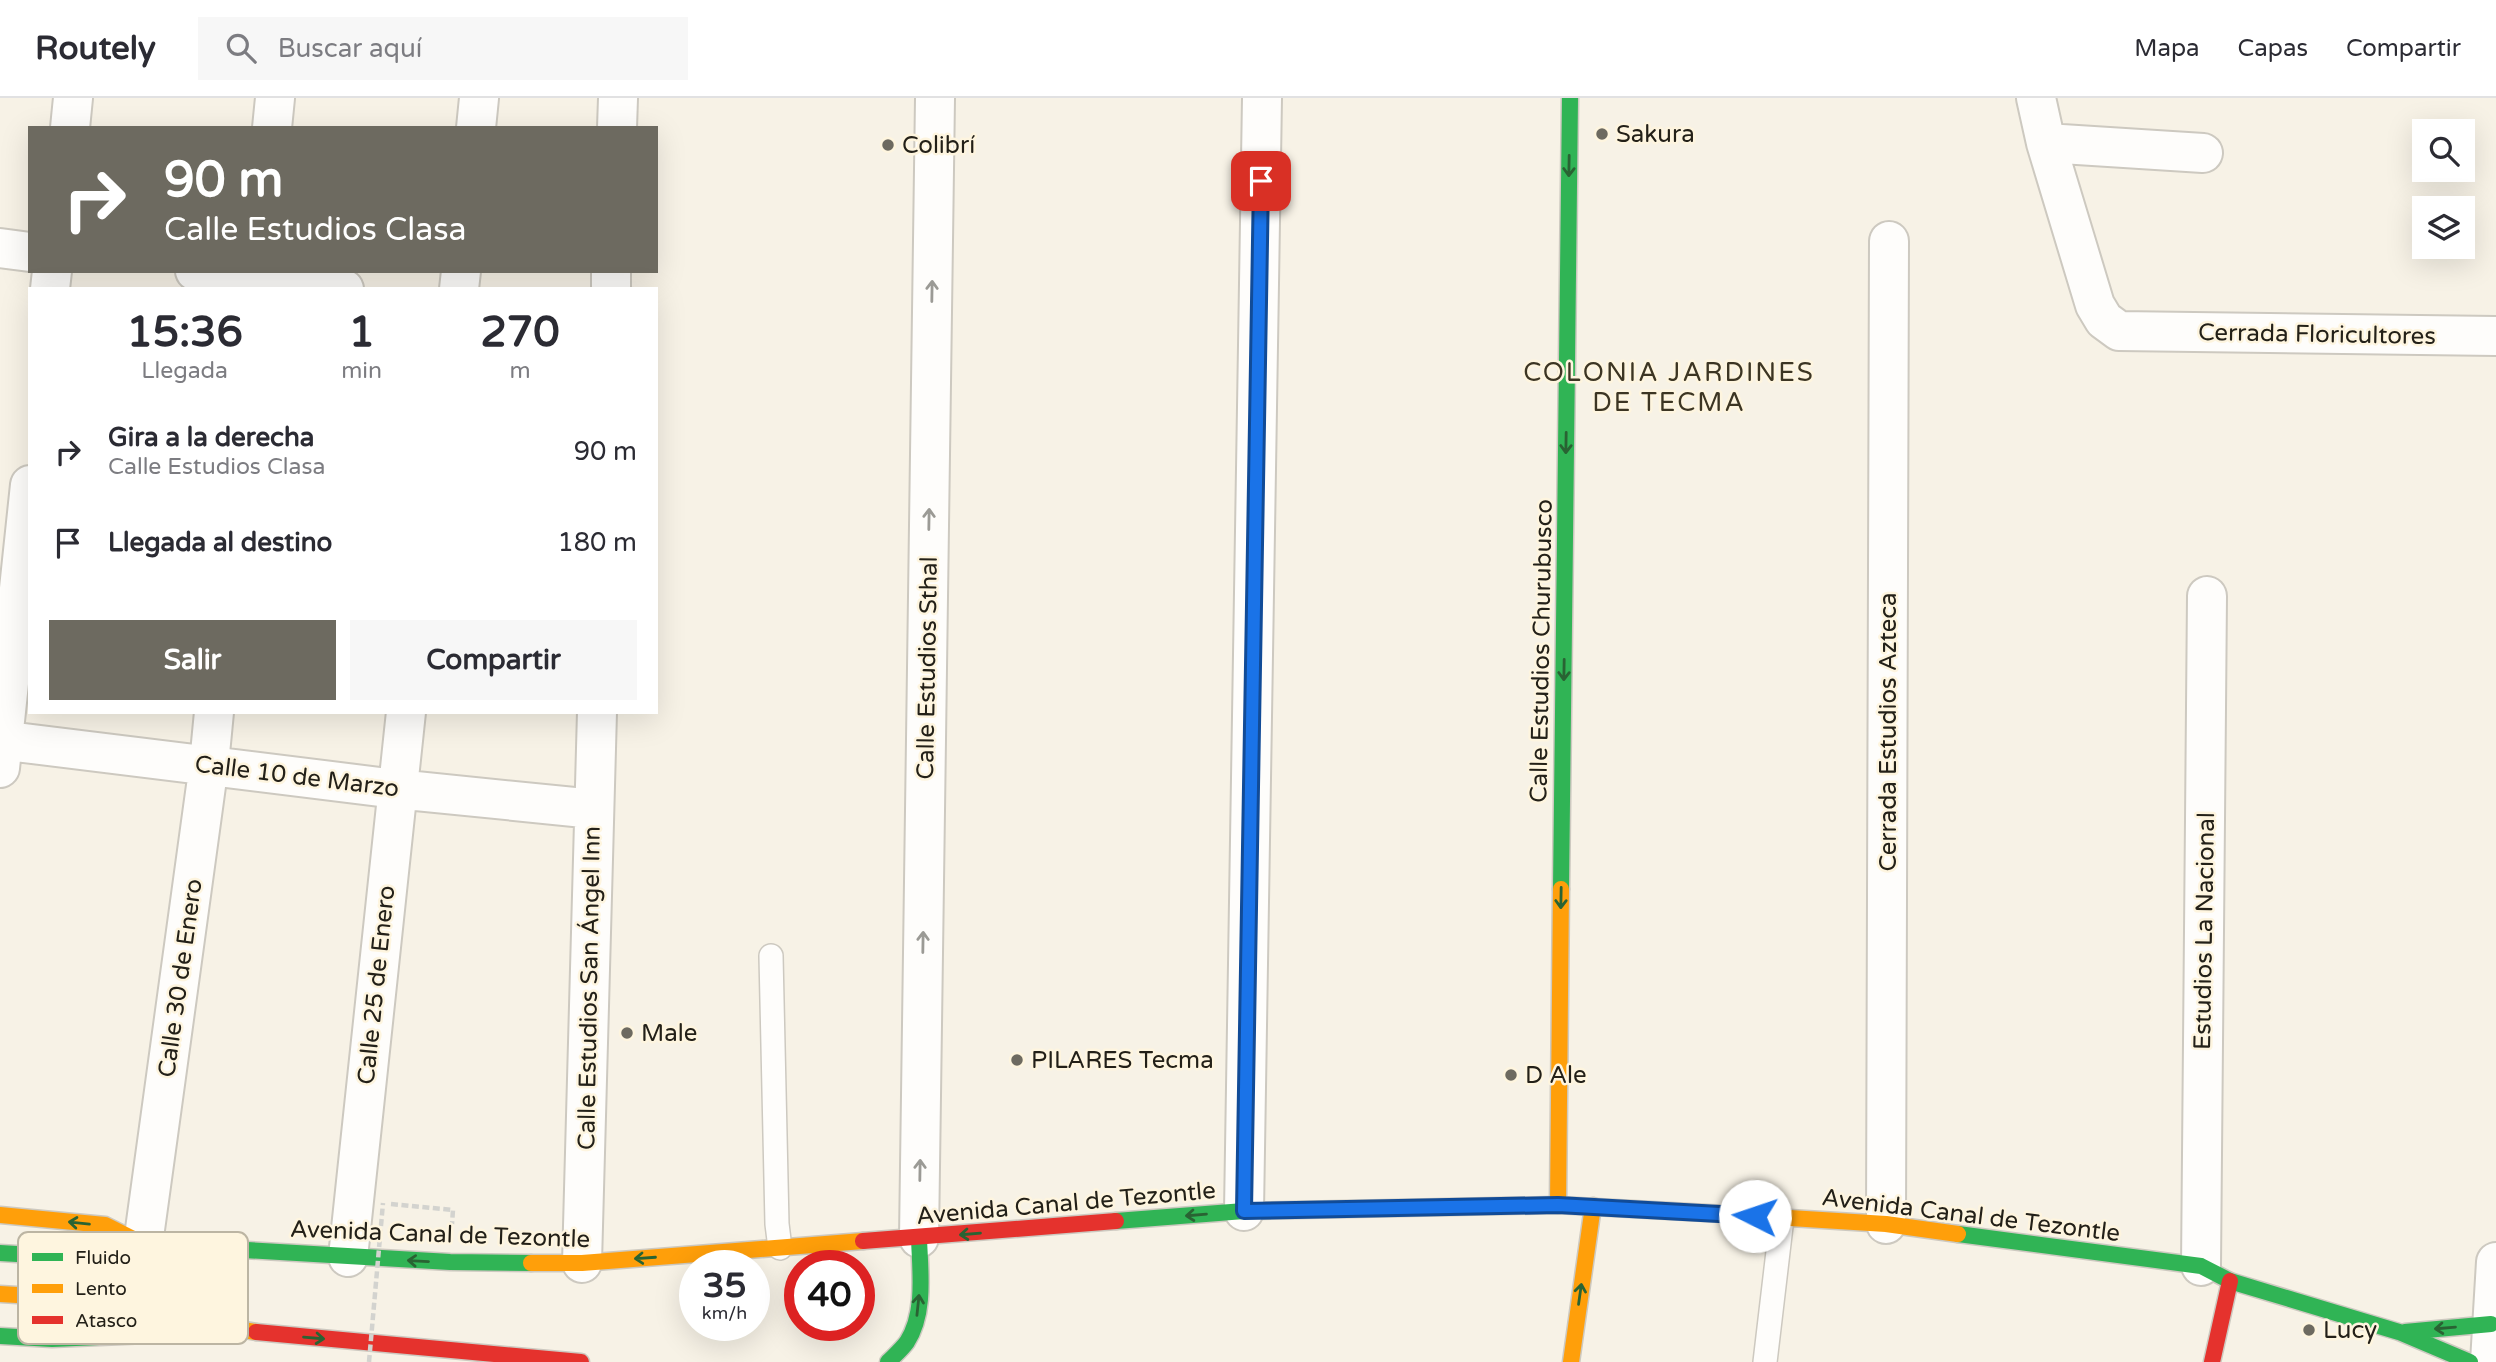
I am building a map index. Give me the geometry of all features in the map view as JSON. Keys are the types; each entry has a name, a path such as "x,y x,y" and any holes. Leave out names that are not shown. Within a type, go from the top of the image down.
{"street":[{"path":"70,126 73,98"},
{"path":"272,126 275,98"},
{"path":"476,126 479,98"},
{"path":"617,126 618,98"},
{"name":"Calle Estudios Sthal","path":"919,1238 935,98"},
{"path":"1244,1211 1262,98"},
{"name":"Calle Estudios Churubusco","path":"1558,1205 1570,98"},
{"name":"Cerrada Floricultores","path":"2036,98 2046,143 2095,305 2104,320 2119,331 2496,336"},
{"path":"2046,143 2203,153"},
{"name":"Cerrada Estudios Azteca","path":"1886,1224 1889,241"},
{"path":"0,248 28,252"},
{"path":"210,273 326,287"},
{"path":"1,749 28,503"},
{"name":"Estudios La Nacional","path":"2207,596 2215,1274"},
{"name":"Calle 30 de Enero","path":"145,1232 214,714"},
{"name":"Calle 25 de Enero","path":"348,1257 406,714"},
{"name":"Calle Estudios San Ángel Inn","path":"582,1263 597,714"},
{"name":"Calle 10 de Marzo","path":"1,749 209,764 396,789 594,809"},
{"path":"1571,1362 1593,1206"},
{"name":"Avenida Canal de Tezontle","path":"248,1251 450,1262 582,1263 1244,1211 1593,1206 1886,1224 2215,1274 2399,1332 2470,1362"},
{"name":"Avenida Canal de Tezontle","path":"0,1215 105,1225 119,1232"},
{"path":"888,1362 907,1342 917,1315 919,1238"},
{"name":"Avenida Canal de Tezontle","path":"0,1253 18,1254"},
{"path":"2490,1362 2496,1262"},
{"path":"2213,1362 2215,1274"},
{"path":"0,1294 18,1295"},
{"name":"Avenida Canal de Tezontle","path":"2399,1332 2494,1324"},
{"path":"248,1331 581,1362"},
{"path":"0,1336 18,1337"}],"lane":[{"path":"771,956 780,1248"},
{"path":"1765,1362 1782,1218"}],"path":[{"path":"369,1362 383,1203 453,1210"}],"traffic: fast":[{"path":"1561,889 1570,98"},
{"path":"1116,1221 1244,1211 1558,1205 1744,1215"},
{"path":"1958,1234 2201,1266 2230,1281 2399,1332 2470,1362"},
{"path":"888,1362 907,1342 917,1318 921,1277 919,1238"},
{"path":"248,1250 450,1262 531,1263"},
{"path":"0,1253 18,1254"},
{"path":"2405,1332 2491,1324"},
{"path":"0,1336 18,1337"}],"traffic: slow":[{"path":"1558,1205 1561,889"},
{"path":"1571,1362 1593,1206"},
{"path":"0,1215 105,1225 119,1232"},
{"path":"1744,1215 1886,1224 1958,1234"},
{"path":"531,1263 582,1263 863,1241"},
{"path":"0,1294 18,1295"},
{"path":"248,1331 256,1332"}],"traffic: jam":[{"path":"863,1241 1116,1221"},
{"path":"2212,1362 2230,1281"},
{"path":"256,1332 581,1362"}],"place":[{"name":"Sakura","path":"1602,134"},
{"name":"Colibrí","path":"888,145"},
{"name":"Male","path":"627,1033"},
{"name":"PILARES Tecma","path":"1017,1060"},
{"name":"D Ale","path":"1511,1075"},
{"name":"Lucy","path":"2309,1330"}],"district":[{"name":"COLONIA JARDINES DE TECMA","path":"1669,387"}],"route":[{"path":"1261,181 1244,1211 1558,1205 1755,1216"}]}
